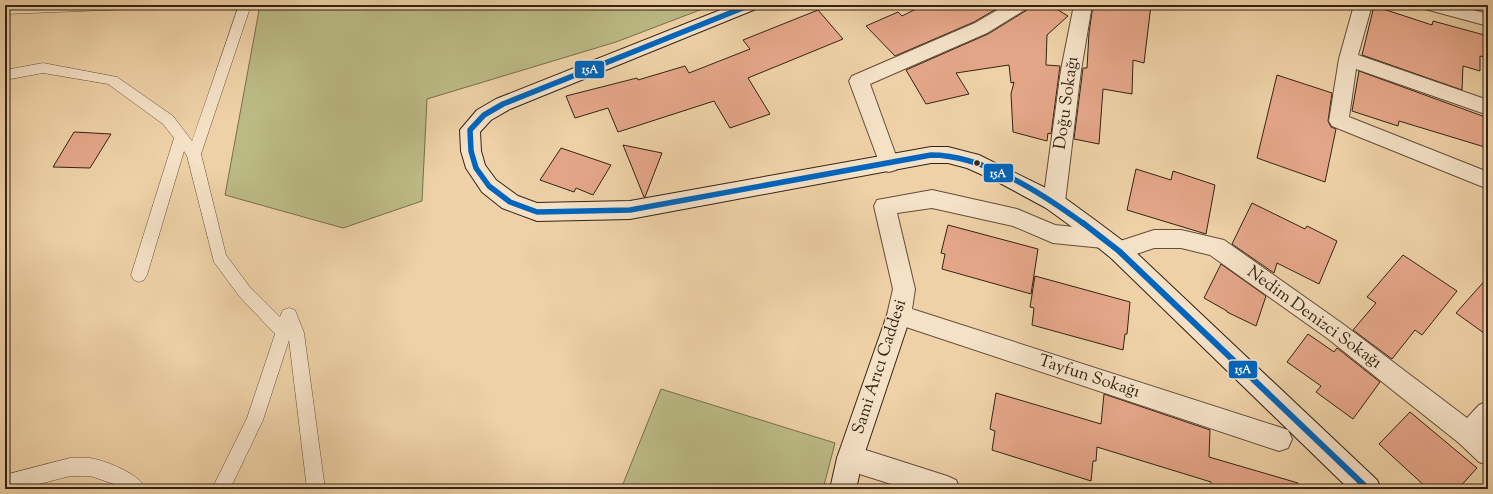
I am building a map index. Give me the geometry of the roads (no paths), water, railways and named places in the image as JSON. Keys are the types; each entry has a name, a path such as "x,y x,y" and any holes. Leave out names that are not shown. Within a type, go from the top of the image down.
{"street":[{"path":"750,5 503,104 484,115 470,130 471,151 476,168 489,186 510,202 537,212 630,210 889,164 931,155 948,155 972,162 1054,202 1111,245 1368,489"},
{"path":"889,164 859,81 981,28 1020,5"},
{"name":"Doğu Sokağı","path":"1054,202 1071,70 1083,5"},
{"path":"1363,5 1348,58 1339,121 1488,181"},
{"path":"1431,5 1488,20"},
{"path":"1348,58 1488,108"},
{"name":"Sami Arıcı Caddesi","path":"843,489 850,458 899,315 904,289 885,206 932,199 1017,218 1053,234 1111,245"},
{"name":"Nedim Denizci Sokağı","path":"1111,245 1154,239 1181,240 1216,247 1335,331 1468,434 1488,453"},
{"name":"Tayfun Sokağı","path":"899,315 1280,439"},
{"path":"1468,434 1488,413"},
{"path":"850,458 947,489"}],"lane":[{"path":"5,10 132,5"},
{"path":"194,154 245,5"},
{"path":"5,75 43,68 112,80 168,120 194,154 219,257 244,291 284,332"},
{"path":"139,275 181,137"},
{"path":"221,489 255,420 290,315 296,333 316,489"},
{"path":"5,484 70,467 90,468 119,477 137,489"}]}
